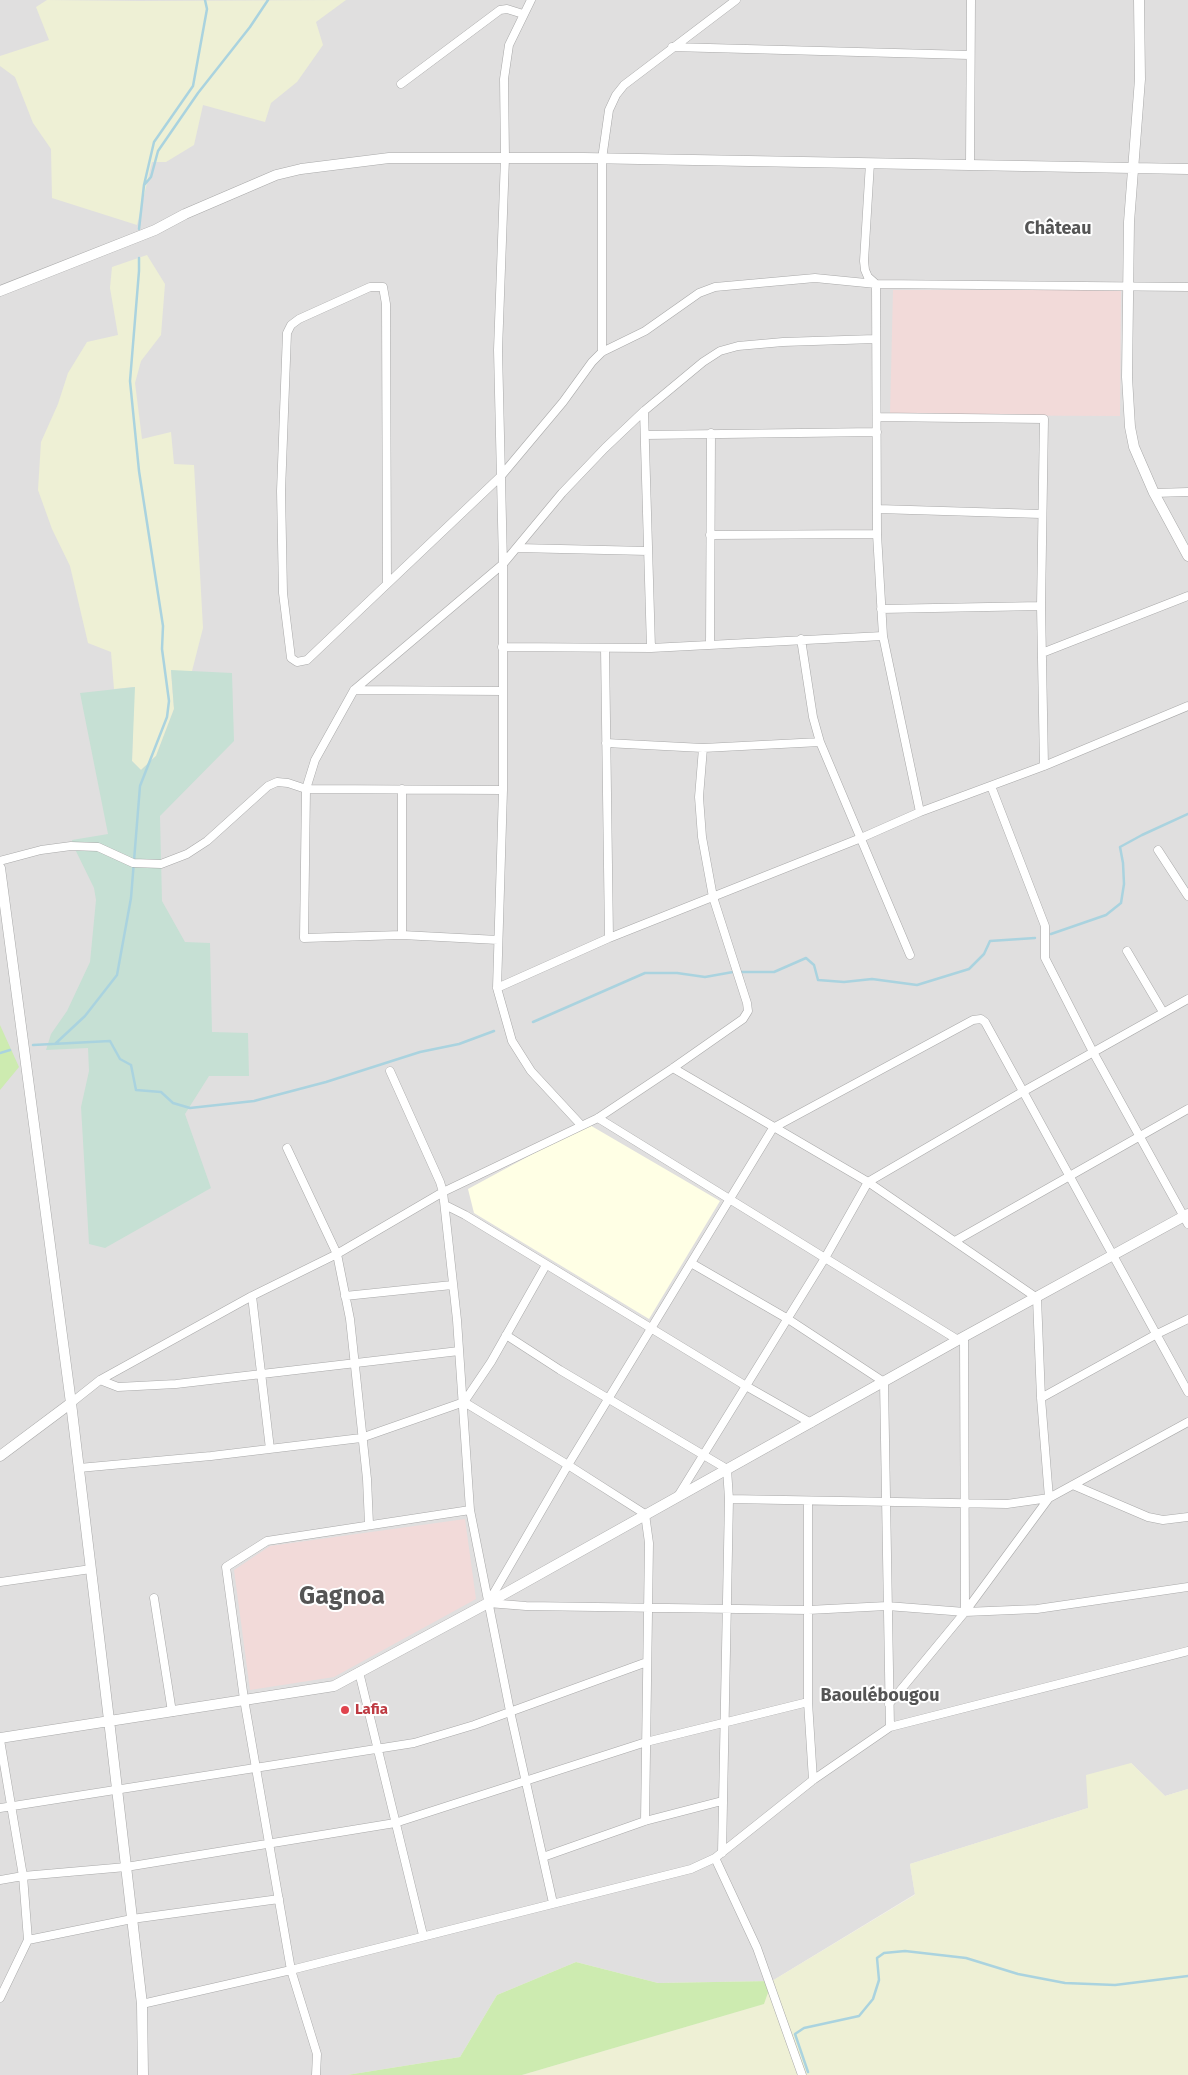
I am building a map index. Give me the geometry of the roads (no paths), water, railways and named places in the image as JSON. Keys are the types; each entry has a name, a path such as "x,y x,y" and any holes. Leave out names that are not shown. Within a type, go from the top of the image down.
{"street":[{"path":"531,0 509,45 504,79 505,158 498,350 504,564 502,647 503,790 497,988 512,1042 531,1071 581,1125"},
{"path":"602,352 602,159 609,110 616,95 624,85 736,0"},
{"path":"970,165 969,55 971,0"},
{"path":"1139,0 1140,79 1129,222 1127,377 1130,427 1134,447 1154,493 1188,556"},
{"path":"401,84 500,10 507,9 523,14"},
{"path":"672,47 969,55"},
{"path":"0,291 155,230 185,214 276,175 300,169 389,158 602,159 1188,169"},
{"path":"870,163 864,270 868,277 876,284 877,534 883,636 920,812"},
{"path":"388,582 386,304 383,287 370,287 299,319 291,325 287,333 281,508 283,593 291,658 297,662 306,660 501,476 602,352 644,331 699,293 715,287 815,278 876,284 1188,286"},
{"path":"498,940 402,936 304,938 306,789 314,760 354,690 504,564 562,492 605,448 644,411 703,362 720,351 762,342 875,339"},
{"path":"644,411 651,648"},
{"path":"878,417 1044,419 1041,606 1044,766"},
{"path":"645,434 877,432"},
{"path":"710,645 711,434"},
{"path":"1154,493 1188,492"},
{"path":"878,510 1042,514"},
{"path":"710,535 877,534"},
{"path":"517,548 648,551"},
{"path":"1042,653 1188,596"},
{"path":"881,608 1041,606"},
{"path":"502,647 651,648 883,636"},
{"path":"801,639 820,742 910,956"},
{"path":"605,648 609,938"},
{"path":"354,690 503,691"},
{"path":"497,988 609,938 861,838 920,812 1044,766 1188,706"},
{"path":"606,743 703,748 820,742"},
{"path":"0,1456 100,1380 252,1296 337,1254 443,1192 598,1118 743,1019 748,1011 747,1003 713,897 699,818 703,748"},
{"path":"0,861 41,850 71,846 98,847 141,865 161,864 187,854 207,842 268,786 277,782 306,789 503,790"},
{"path":"0,1998 28,1940 23,1876 0,1739 110,1720 334,1686 488,1603 645,1514 1114,1255 1187,1218 1093,1052 1045,958 1045,926 990,786"},
{"path":"402,789 402,936"},
{"path":"1158,850 1188,896"},
{"path":"0,868 79,1468 110,1720 142,2004 143,2075"},
{"path":"1127,951 1163,1012"},
{"path":"678,1496 825,1258 868,1182 1024,1091 1188,999"},
{"path":"488,1603 568,1465 773,1128 973,1020 980,1019 985,1022 1114,1255 1155,1335 1188,1392"},
{"path":"673,1068 868,1182 1037,1298"},
{"path":"390,1071 443,1192 464,1402 470,1510 510,1711 554,1903"},
{"path":"955,1241 1188,1109"},
{"path":"598,1118 825,1258 961,1339"},
{"path":"287,1148 337,1254 354,1364 367,1479 369,1524"},
{"path":"445,1205 465,1215 746,1386 811,1422"},
{"path":"691,1263 788,1319 884,1382"},
{"path":"79,1468 361,1438 464,1402 491,1362 546,1265"},
{"path":"345,1296 452,1285"},
{"path":"252,1296 270,1449"},
{"path":"889,1704 965,1612 1049,1498 1041,1398 1037,1298"},
{"path":"1041,1398 1155,1335 1188,1319"},
{"path":"506,1335 608,1399 727,1469"},
{"path":"961,1339 965,1612"},
{"path":"100,1380 118,1387 176,1384 459,1351"},
{"path":"884,1382 884,1503 890,1727"},
{"path":"464,1402 645,1514 649,1543 645,1821"},
{"path":"728,1499 1007,1504 1049,1498 1188,1422"},
{"path":"722,1853 727,1469"},
{"path":"1073,1486 1148,1517 1163,1520 1188,1517"},
{"path":"808,1501 808,1702 813,1780"},
{"path":"316,2075 316,2054 291,1970 244,1699 226,1567 267,1540 470,1510"},
{"path":"0,1582 91,1569"},
{"path":"488,1603 526,1606 808,1610 887,1606 965,1612 1037,1609 1188,1587"},
{"path":"154,1598 172,1712"},
{"path":"142,2004 291,1970 423,1935 691,1869 715,1858 813,1780 890,1727 1188,1651"},
{"path":"0,1808 117,1791 256,1767 378,1750 435,1738 647,1662"},
{"path":"359,1672 423,1935"},
{"path":"0,1880 23,1876 126,1868 395,1823 646,1742 808,1702"},
{"path":"543,1857 645,1821 722,1801"},
{"path":"715,1858 756,1948 802,2075"},
{"path":"28,1940 132,1919 279,1899"}],"waterway":[{"path":"139,229 144,185 154,142 193,86 207,9 205,0"},
{"path":"145,184 151,177 158,151 198,93 250,27 268,0"},
{"path":"55,1044 85,1016 117,975 131,898 140,786 167,717 169,701 162,649 163,626 139,471 130,381 139,258"},
{"path":"1051,934 1106,915 1121,903 1124,884 1120,847 1188,814"},
{"path":"533,1022 645,973 677,973 705,977 733,972 774,972 806,958 814,965 818,980 844,982 872,979 917,985 969,969 984,954 990,941 1035,938"},
{"path":"33,1045 110,1041 120,1059 131,1065 136,1090 161,1092 173,1103 190,1108 254,1101 326,1082 420,1052 459,1044 494,1031"},
{"path":"0,1053 10,1050"},
{"path":"808,2072 795,2034 804,2028 859,2016 873,1999 879,1980 877,1958 884,1953 905,1951 966,1958 1018,1974 1065,1983 1115,1985 1188,1976"}],"place":[{"name":"Lafia","path":"345,1710"}],"district":[{"name":"Château","path":"1058,229"},
{"name":"Gagnoa","path":"342,1597"},
{"name":"Baoulébougou","path":"880,1696"}]}
